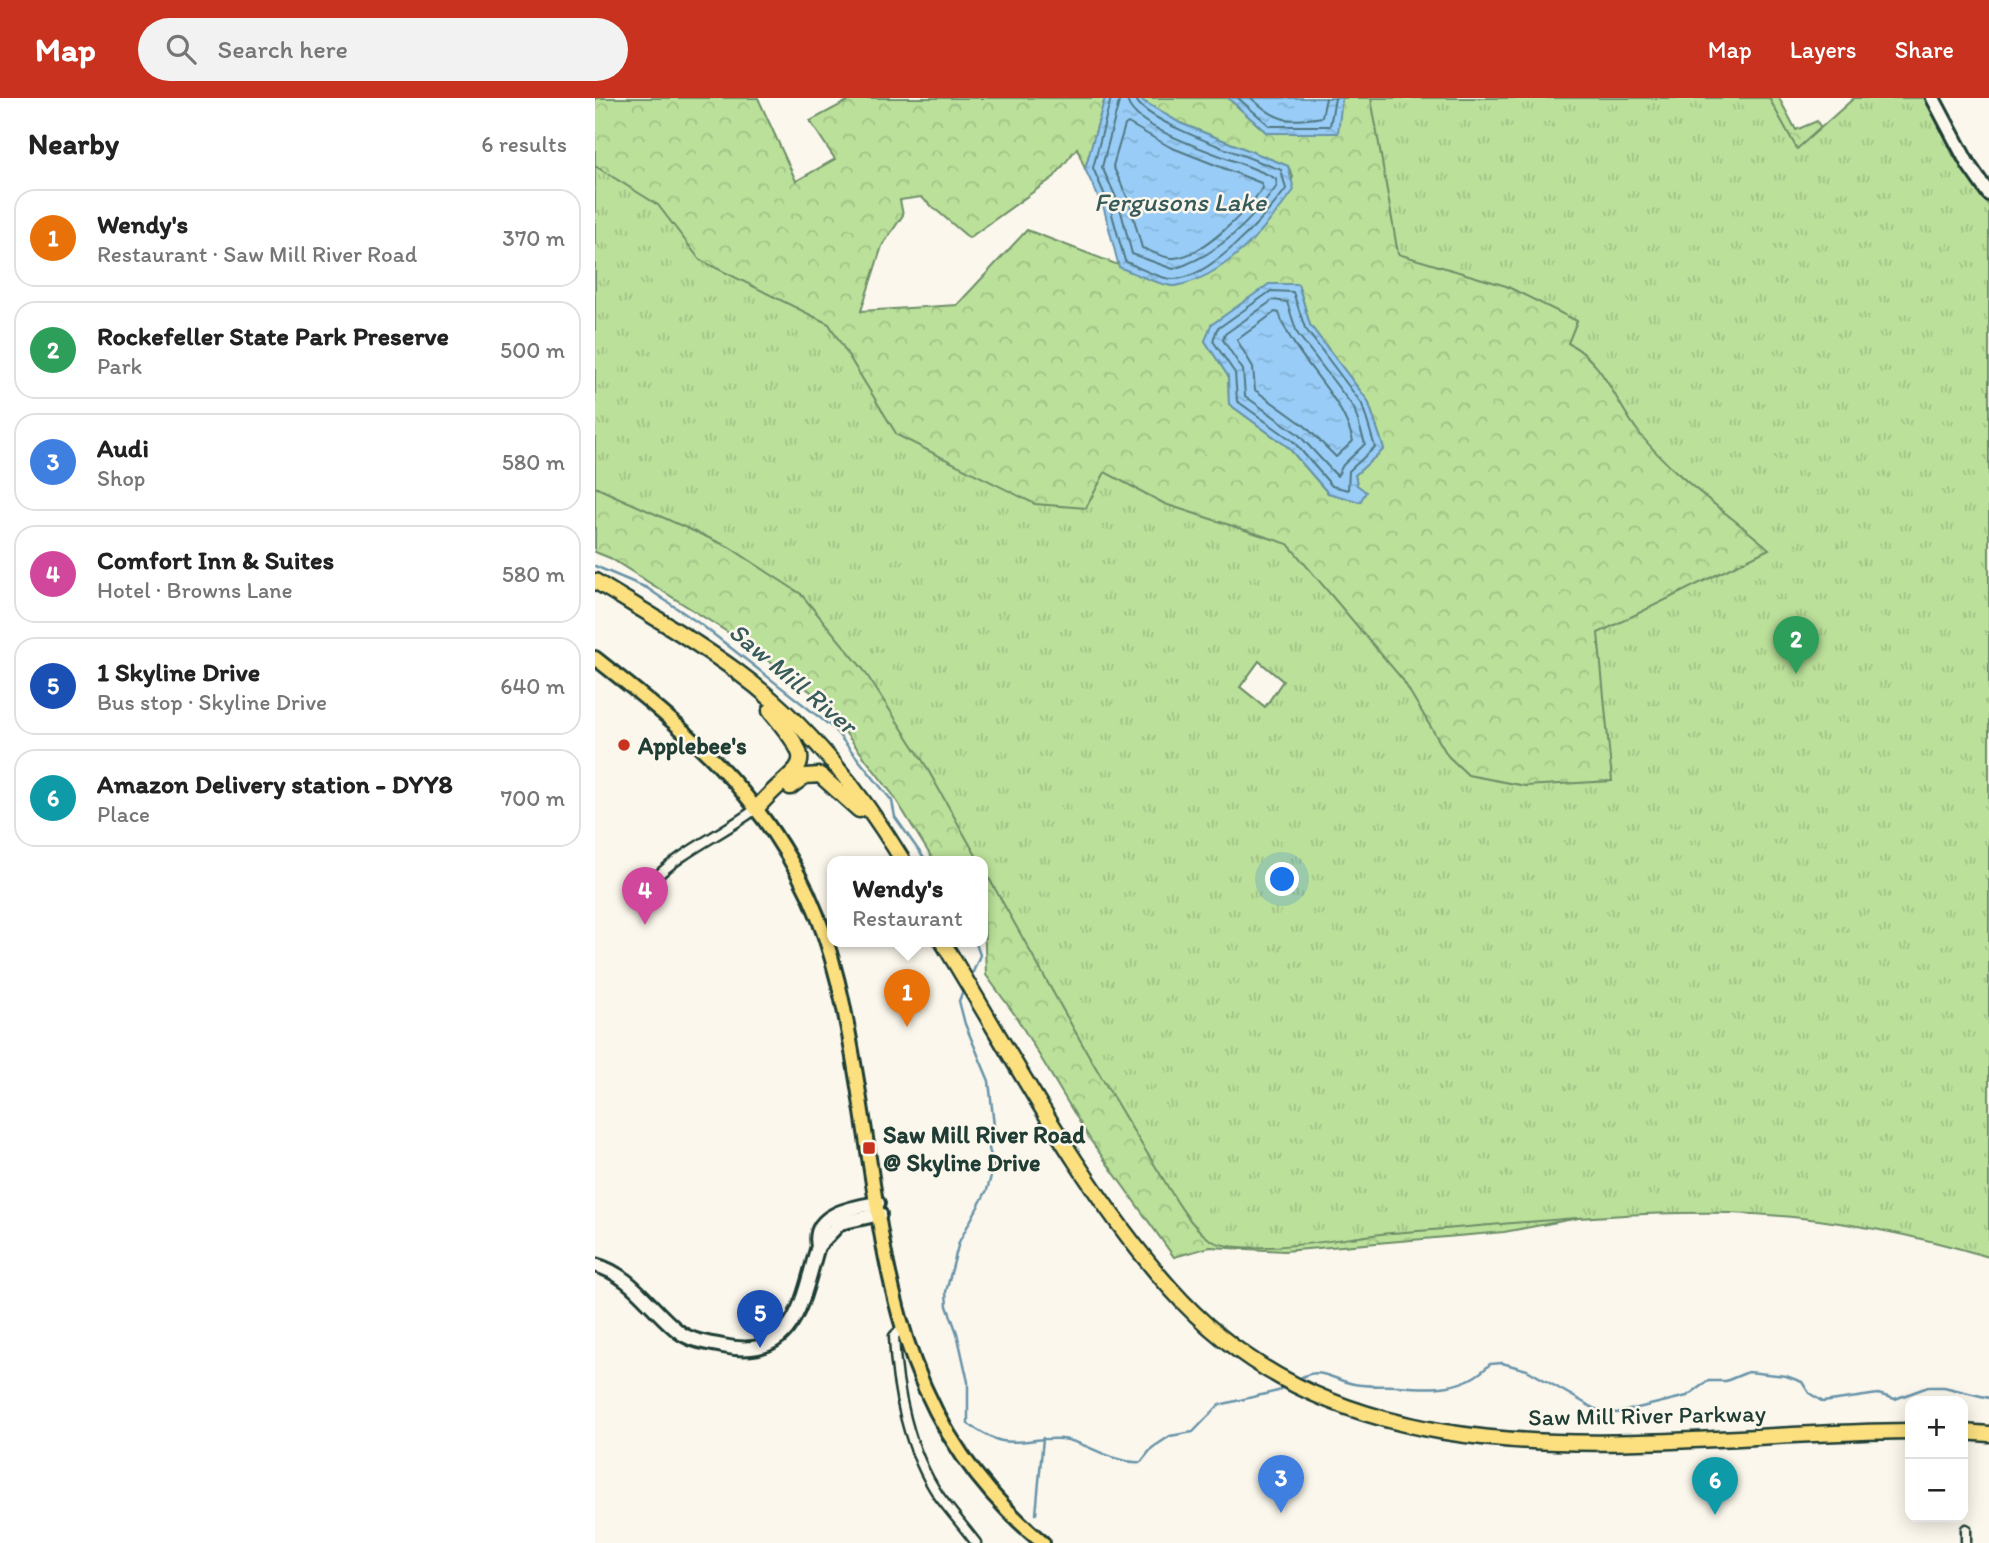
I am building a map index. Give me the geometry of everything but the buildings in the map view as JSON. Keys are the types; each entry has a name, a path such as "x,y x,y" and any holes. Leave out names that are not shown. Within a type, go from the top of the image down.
{"highway":[{"path":"595,581 714,655 777,705 850,782 900,856"},
{"path":"595,592 708,662 770,711 818,758 859,810 890,856"},
{"path":"757,808 797,772 802,761 798,745 770,711"},
{"path":"757,808 774,801 802,777 814,774 826,778 859,810"},
{"name":"Saw Mill River Parkway","path":"947,947 970,978"},
{"name":"Saw Mill River Parkway","path":"956,947 970,978 1091,1183 1137,1249 1210,1328 1252,1361 1347,1409 1399,1423 1531,1441 1638,1443 1905,1431"},
{"name":"Saw Mill River Parkway","path":"1295,1381 1401,1414 1533,1432 1639,1434 1905,1422"},
{"path":"1968,1423 1989,1424"},
{"path":"1968,1432 1989,1434"}],"main road":[{"path":"595,658 698,742 757,808 799,876 827,942"},
{"path":"829,947 844,1004 901,1329 920,1382 952,1443 993,1495 1043,1543"}],"street":[{"path":"1933,98 1968,164 1989,194"},
{"path":"651,882 678,858 724,833 757,808"},
{"path":"595,1265 622,1276 685,1335 748,1350 772,1343 792,1325 818,1246 840,1223 879,1209"},
{"path":"901,1329 894,1336 895,1351 908,1423 925,1471 939,1496 976,1543"},
{"path":"1966,1529 1966,1543"}],"green space":[{"path":"595,98 758,98 796,181 835,159 810,121 853,98 1105,98 1085,169 1077,148 1054,177 969,238 921,197 900,200 903,215 882,246 861,311 957,305 1027,230 1173,286 1195,278 1231,258 1259,232 1283,198 1293,177 1288,166 1180,123 1138,98 1228,98 1267,133 1337,133 1342,98 1779,98 1796,130 1817,121 1834,153 1931,1220 1659,1203 1504,1232 1284,1251 1210,1247 1174,1257 1091,1141 1015,1015 986,975 988,856 931,856 893,795 818,697 740,640 610,558 595,552","holes":["1269,284 1298,284 1310,325 1368,401 1384,449 1355,475 1357,485 1328,493 1288,447 1229,404 1228,376 1205,341","1259,661 1283,681 1265,707 1240,687"]},
{"path":"1371,98 1769,98 1797,149 1854,98 1925,98 1954,157 1989,206 1989,1257 1861,1226 1795,1217 1729,1213 1560,1219 1391,1233 1269,1247 1224,1245 1209,1239 1185,1214 1088,1054 988,877 988,856 976,856 923,761 863,669 801,594 729,547 595,487 595,166 658,205 700,260 829,324 897,435 1035,504 1086,508 1105,472 1165,504 1288,544 1403,680 1448,756 1468,775 1525,786 1612,781 1598,633 1769,549 1685,480 1640,434 1600,372 1581,351 1568,343 1577,321 1506,286 1398,254","holes":["1259,661 1283,681 1265,707 1240,687"]}],"water":[{"name":"Fergusons Lake","path":"1105,98 1138,98 1180,123 1288,166 1294,190 1271,220 1243,249 1228,262 1194,281 1170,286 1119,267 1104,209 1085,169"},
{"name":"Fergusons Lake","path":"1228,98 1342,98 1338,133 1267,133"},
{"name":"Fergusons Lake","path":"1269,284 1298,284 1310,325 1368,401 1384,449 1355,475 1357,485 1366,492 1360,502 1328,493 1288,447 1229,404 1228,376 1205,341 1211,325"}],"waterway":[{"name":"Saw Mill River","path":"595,566 647,588 703,626 833,728 892,801 895,817 922,856"},
{"name":"Saw Mill River","path":"971,977 980,955 977,947"},
{"name":"Saw Mill River","path":"964,988 959,1001 965,1024 989,1081 994,1126 989,1149 994,1166 987,1190 959,1242 946,1292 947,1306 957,1333 968,1382 968,1424 1002,1441 1068,1440 1122,1460 1141,1462 1152,1448 1170,1436 1193,1432 1219,1405 1278,1391 1289,1384"},
{"name":"Saw Mill River","path":"1298,1379 1320,1373 1360,1385 1423,1388 1459,1384 1480,1373 1490,1364 1502,1363 1527,1370 1595,1409 1617,1413 1687,1396 1708,1381 1726,1381 1748,1372 1786,1376 1802,1382 1809,1393 1823,1402 1878,1394 1895,1399 1928,1387 1944,1387 1989,1398"},
{"path":"1036,1514 1043,1438"}],"place":[{"name":"Rockefeller State Park Preserve","path":"1796,674"},
{"name":"Applebee's","path":"624,745"},
{"name":"Comfort Inn & Suites","path":"645,925"},
{"name":"Wendy's","path":"907,1027"},
{"name":"Saw Mill River Road @ Skyline Drive","path":"869,1148"},
{"name":"1 Skyline Drive","path":"760,1348"},
{"name":"Audi","path":"1281,1513"},
{"name":"Amazon Delivery station - DYY8","path":"1715,1515"}]}
